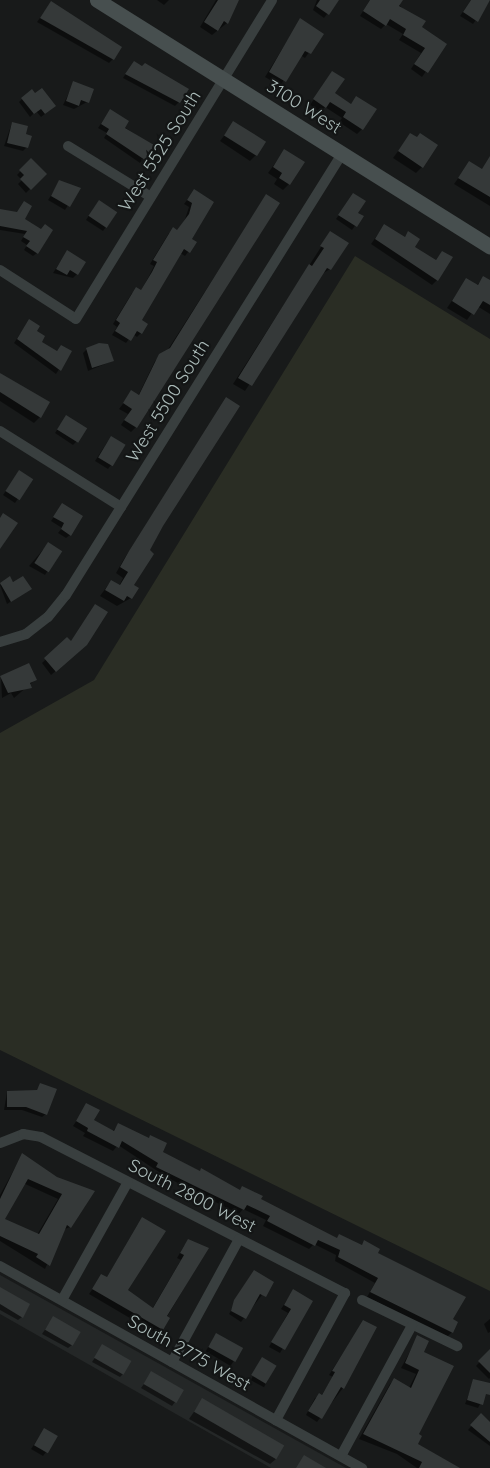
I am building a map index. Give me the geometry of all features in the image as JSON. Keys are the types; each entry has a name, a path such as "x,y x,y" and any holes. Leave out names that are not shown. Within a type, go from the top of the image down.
{"street":[{"name":"3100 West","path":"97,0 490,247"},
{"name":"West 5525 South","path":"0,270 76,319 272,0"},
{"path":"68,146 151,197"},
{"name":"West 5500 South","path":"0,642 26,634 48,617 121,507 342,153"},
{"path":"0,445 3,433 121,507"},
{"name":"South 2800 West","path":"0,1143 23,1134 41,1137 345,1293 276,1420"},
{"path":"62,1300 128,1182"},
{"path":"172,1362 239,1239"},
{"name":"South 2775 West","path":"0,1266 362,1468"},
{"path":"362,1300 457,1346"},
{"path":"341,1456 412,1325"}],"shaded area":[{"path":"355,256 490,339 490,1291 0,1050 0,733 94,680"},
{"path":"0,1275 346,1468 271,1468 0,1314"}],"building":[{"path":"218,0 239,0 228,24 224,21 218,31 204,22"},
{"path":"320,0 339,0 329,15 316,6"},
{"path":"370,0 403,0 399,6 426,21 422,27 447,44 428,73 414,64 425,48 403,35 406,29 390,19 386,26 363,11"},
{"path":"471,0 490,0 478,22 463,12"},
{"path":"51,1 122,47 114,60 40,18"},
{"path":"300,18 324,34 311,54 305,51 286,82 269,72"},
{"path":"134,61 142,66 145,63 189,89 180,103 125,74"},
{"path":"332,71 345,79 335,93 351,104 356,96 377,109 363,130 343,117 346,112 330,102 326,108 313,99"},
{"path":"73,81 94,89 89,103 81,100 79,106 66,101"},
{"path":"42,88 56,106 45,114 41,109 34,114 21,98 32,89 35,93"},
{"path":"110,109 129,121 125,128 154,145 145,160 106,134 109,129 101,124"},
{"path":"233,121 266,142 257,156 224,135"},
{"path":"12,122 28,126 26,134 32,136 28,148 7,143"},
{"path":"410,133 417,137 420,133 438,145 423,168 398,151"},
{"path":"284,149 305,162 290,185 279,178 282,173 273,167"},
{"path":"490,156 490,197 458,178 469,161 482,169"},
{"path":"31,158 47,174 31,190 20,179 24,175 19,170"},
{"path":"59,180 81,188 70,207 51,196"},
{"path":"194,189 214,202 192,239 197,242 190,253 184,249 142,320 148,324 142,334 137,331 131,341 115,331 120,323 116,320 136,287 141,290 157,262 153,260 173,227 177,230 189,214 192,203 187,200"},
{"path":"353,193 366,201 358,213 364,216 357,227 338,215"},
{"path":"266,194 280,203 137,428 124,420 132,409 123,403 131,390 139,395 159,354 170,348"},
{"path":"99,200 117,212 107,228 88,216"},
{"path":"24,201 32,206 25,219 41,229 45,224 53,230 38,254 26,246 30,241 23,237 27,231 0,226 0,209 17,212"},
{"path":"384,224 405,237 408,231 420,239 415,247 436,260 442,251 453,257 438,281 375,239"},
{"path":"330,231 349,243 331,270 327,268 252,386 238,378 309,264 312,266 324,248 320,246"},
{"path":"67,250 86,262 78,275 70,270 67,275 56,269"},
{"path":"483,276 490,280 490,305 483,301 474,315 452,301 466,278 478,285"},
{"path":"29,319 40,326 37,331 45,336 42,342 57,351 61,345 72,351 61,371 17,339"},
{"path":"99,343 108,344 114,361 92,368 86,348"},
{"path":"0,373 50,402 41,418 0,392"},
{"path":"226,397 240,406 163,526 150,550 154,554 134,585 139,588 132,599 127,596 124,601 105,590 111,580 120,585 128,572 120,567 129,551"},
{"path":"66,415 87,428 78,443 57,429"},
{"path":"111,436 126,445 113,466 98,457"},
{"path":"19,470 33,479 20,500 5,491"},
{"path":"62,503 83,516 71,536 61,529 64,523 53,517"},
{"path":"3,513 18,523 0,549 0,518"},
{"path":"48,542 62,551 49,572 34,563"},
{"path":"10,576 13,582 23,576 32,589 11,602 0,583"},
{"path":"95,604 108,612 87,645 56,672 44,658 67,637 71,641"},
{"path":"29,663 37,680 30,683 32,688 8,693 0,676"},
{"path":"40,1083 57,1089 47,1115 26,1107 7,1107 7,1091 37,1090"},
{"path":"86,1103 100,1110 94,1120 114,1131 118,1123 149,1138 150,1135 167,1143 163,1152 200,1171 201,1168 240,1190 242,1186 263,1196 261,1199 337,1238 339,1234 362,1245 364,1240 380,1249 378,1253 466,1297 453,1319 458,1322 453,1333 370,1292 378,1278 338,1257 340,1250 318,1240 315,1246 267,1221 270,1216 247,1205 244,1210 156,1167 158,1163 122,1141 119,1148 87,1131 88,1128 76,1121"},
{"path":"22,1153 57,1177 95,1191 71,1228 67,1225 50,1266 36,1257 38,1254 0,1236 0,1199","holes":["28,1179 62,1194 39,1234 5,1219"]},
{"path":"142,1217 166,1231 128,1290 153,1308 184,1255 180,1253 188,1239 209,1248 167,1316 170,1318 163,1330 92,1289 101,1274 107,1277"},
{"path":"254,1270 274,1282 266,1297 260,1294 246,1319 231,1311 234,1300"},
{"path":"0,1287 30,1304 23,1318 0,1304"},
{"path":"293,1289 313,1301 285,1350 271,1342 291,1309 284,1305"},
{"path":"53,1316 81,1332 73,1346 45,1330"},
{"path":"363,1320 377,1327 344,1389 341,1387 322,1419 308,1411 319,1393 322,1395 335,1372 332,1371"},
{"path":"216,1333 243,1348 235,1362 208,1347"},
{"path":"417,1335 429,1341 424,1352 454,1366 419,1434 422,1436 418,1444 460,1468 419,1468 422,1462 363,1434 394,1378 411,1388 419,1370 405,1363"},
{"path":"102,1344 131,1361 123,1375 94,1358"},
{"path":"490,1349 490,1373 478,1361"},
{"path":"262,1357 277,1366 266,1384 251,1375"},
{"path":"151,1371 184,1390 176,1403 144,1384"},
{"path":"473,1379 490,1383 490,1395 486,1394 483,1405 467,1400"},
{"path":"202,1398 284,1446 276,1459 194,1412"},
{"path":"481,1413 490,1422 490,1442 470,1425"},
{"path":"44,1428 58,1436 48,1453 34,1445"},
{"path":"304,1455 326,1468 296,1468"}]}
